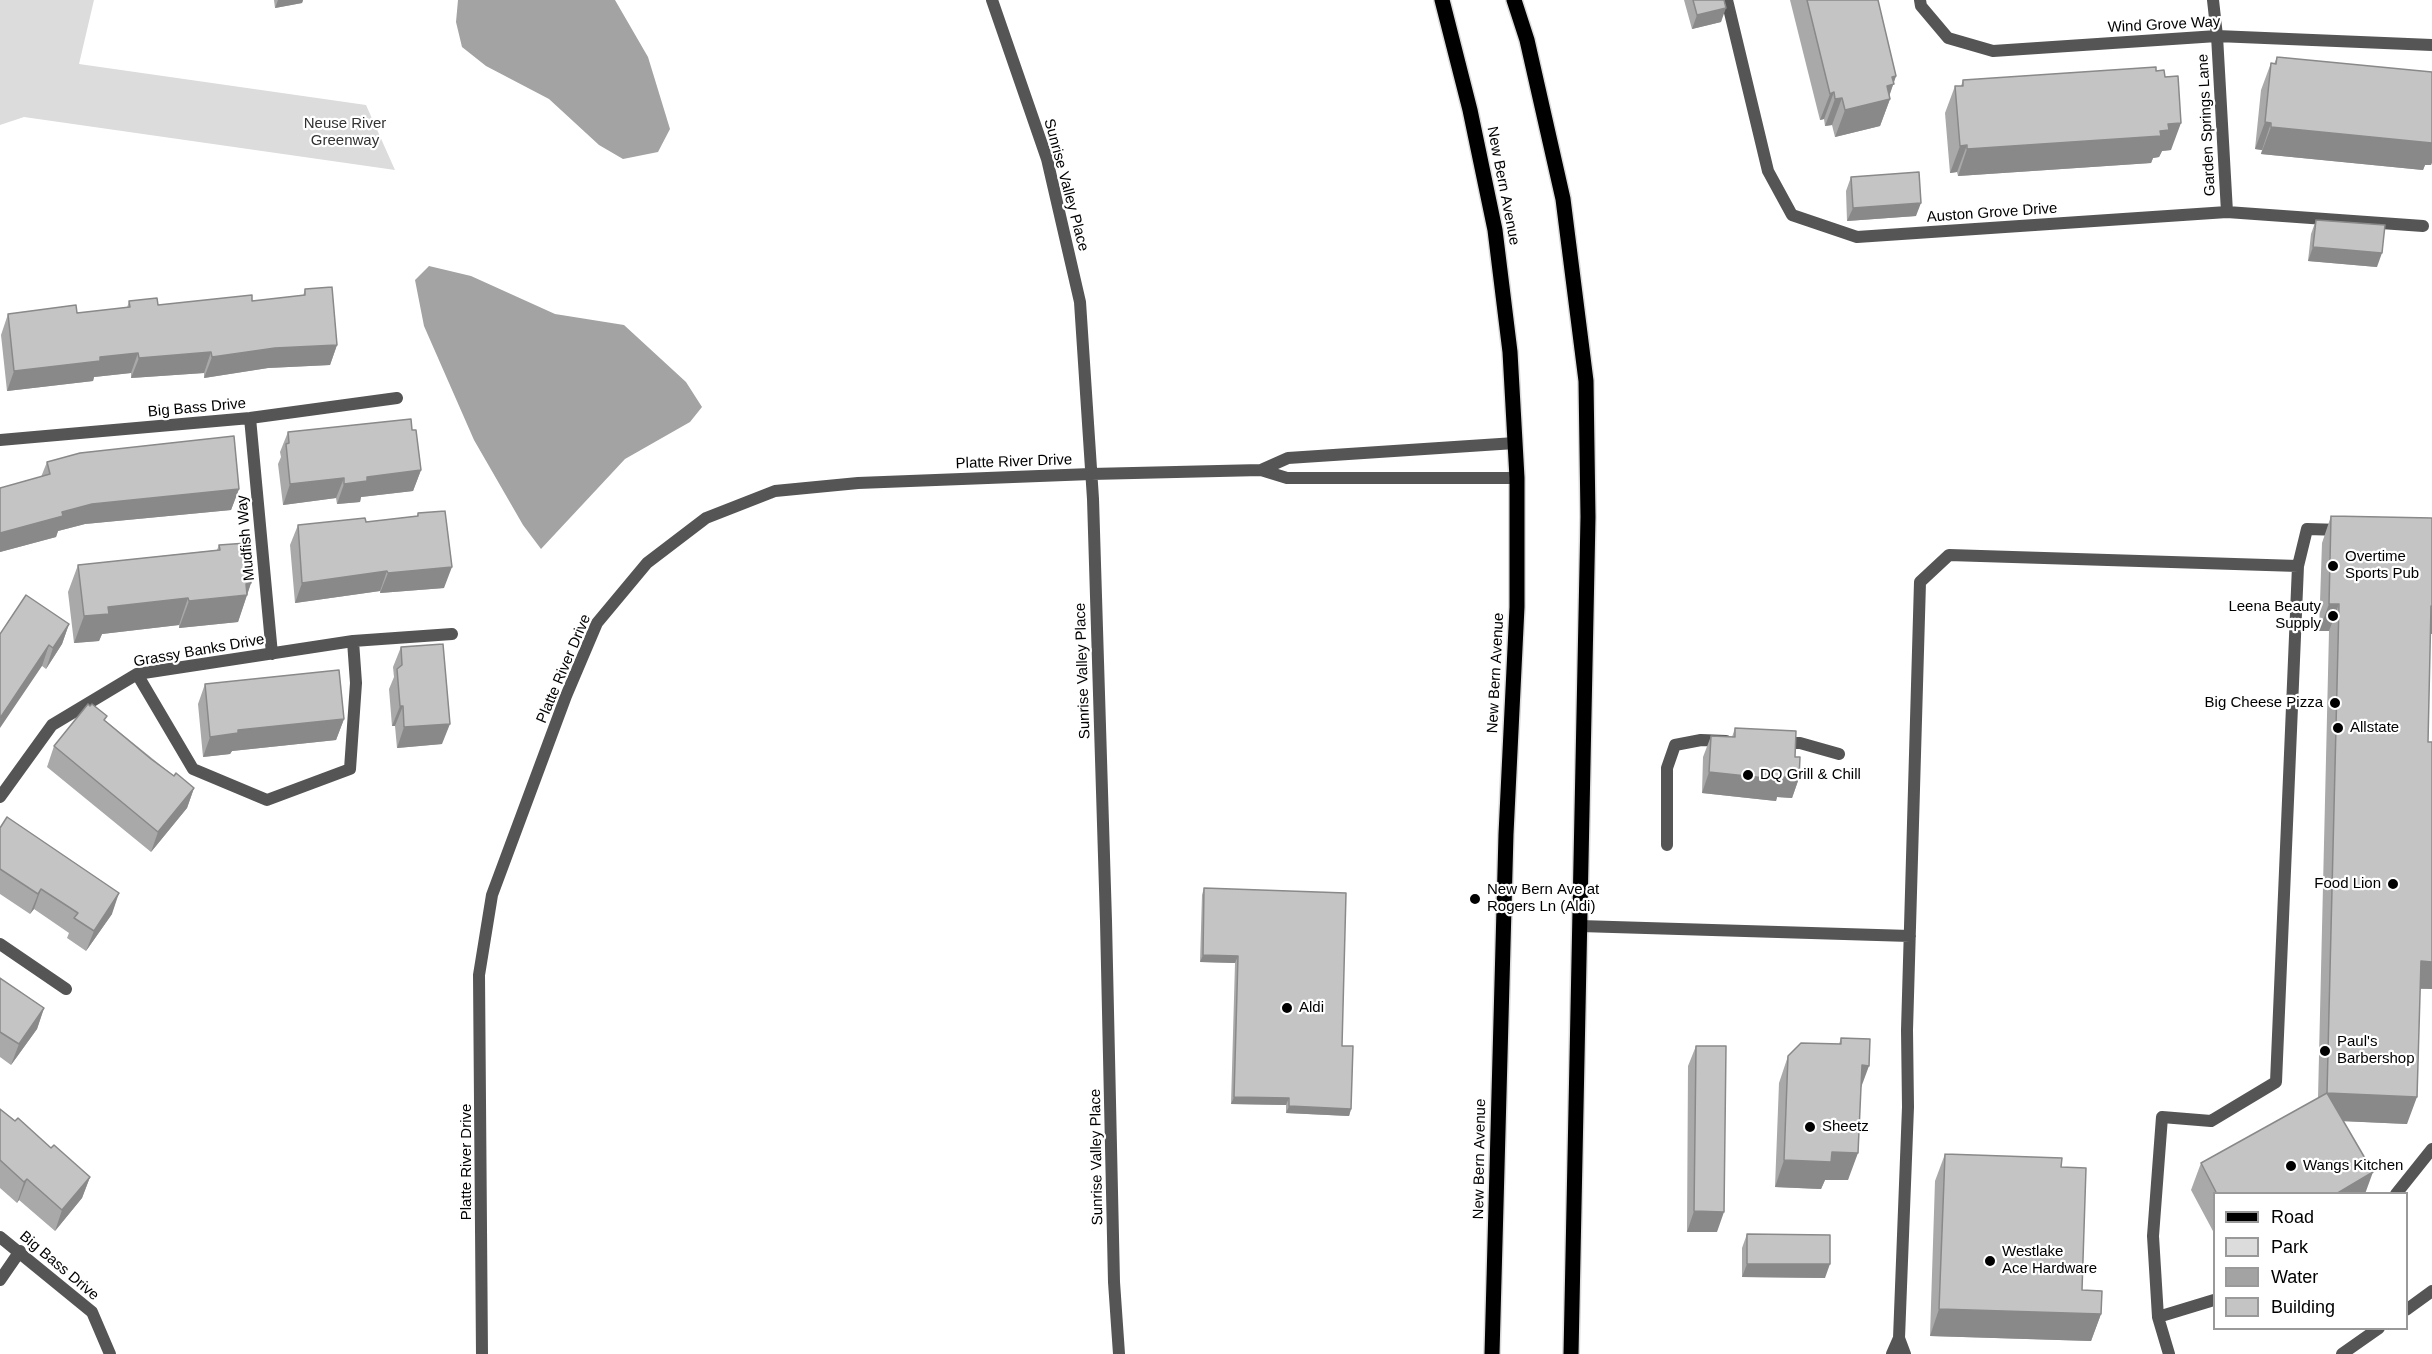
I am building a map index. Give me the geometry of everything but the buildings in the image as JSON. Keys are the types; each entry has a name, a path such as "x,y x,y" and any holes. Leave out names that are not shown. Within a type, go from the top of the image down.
{"main road":[{"name":"New Bern Avenue","path":"1442,0 1470,110 1495,230 1510,352 1517,478 1517,607 1506,834 1492,1354"},
{"path":"1514,0 1527,40 1563,199 1586,381 1588,517 1570,1354"}],"street":[{"name":"Sunrise Valley Place","path":"992,0 1047,159 1080,302 1091,474 1106,921 1114,1282 1119,1354"},
{"name":"Auston Grove Drive","path":"1727,0 1768,171 1792,215 1857,237 2227,212 2423,226"},
{"name":"Wind Grove Way","path":"1920,0 1921,6 1948,38 1994,51 2217,36 2432,45"},
{"name":"Garden Springs Lane","path":"2213,0 2227,212"},
{"name":"Big Bass Drive","path":"0,440 250,418 397,398"},
{"name":"Mudfish Way","path":"250,418 272,654"},
{"name":"Platte River Drive","path":"1261,470 1288,458 1515,443"},
{"name":"Platte River Drive","path":"482,1354 479,975 492,896 566,696 597,623 647,562 706,518 775,491 858,483 1261,470 1287,478 1517,478"},
{"path":"2169,1354 2158,1317 2153,1236 2162,1117 2211,1121 2276,1082 2298,566 2307,529 2353,530"},
{"path":"1893,1354 1899,1338 1908,1107 1910,936 1920,582 1949,555 2298,566"},
{"name":"Grassy Banks Drive","path":"0,797 52,725 137,674 353,641 452,634"},
{"path":"137,674 193,769 267,800 350,769 356,683 353,641"},
{"path":"1667,845 1667,768 1675,745 1701,740 1734,741"},
{"path":"1767,742 1800,743 1839,754"},
{"path":"1580,926 1910,936"},
{"path":"0,944 66,989"},
{"path":"2398,1192 2432,1149"},
{"name":"Big Bass Drive","path":"0,1237 92,1312 110,1354"},
{"path":"0,1280 20,1251"},
{"path":"2408,1309 2432,1291"},
{"path":"2158,1317 2213,1300"},
{"path":"2342,1354 2378,1330"},
{"path":"1899,1338 1905,1354"}],"green space":[{"name":"Neuse River Greenway","path":"0,0 94,0 79,64 366,105 395,170 24,117 0,125"}],"water":[{"path":"458,0 615,0 648,57 670,129 658,152 623,159 599,145 549,99 486,66 462,47 456,22"},
{"path":"429,266 471,276 555,314 624,325 686,382 702,407 690,422 625,459 541,549 523,525 474,440 424,326 415,280"}],"place":[{"name":"Overtime Sports Pub","path":"2333,566"},
{"name":"Leena Beauty Supply","path":"2333,616"},
{"name":"Big Cheese Pizza","path":"2335,703"},
{"name":"Allstate","path":"2338,728"},
{"name":"DQ Grill & Chill","path":"1748,775"},
{"name":"Food Lion","path":"2393,884"},
{"name":"New Bern Ave at Rogers Ln (Aldi)","path":"1475,899"},
{"name":"Aldi","path":"1287,1008"},
{"name":"Paul's Barbershop","path":"2325,1051"},
{"name":"Sheetz","path":"1810,1127"},
{"name":"Wangs Kitchen","path":"2291,1166"},
{"name":"Westlake Ace Hardware","path":"1990,1261"}]}
